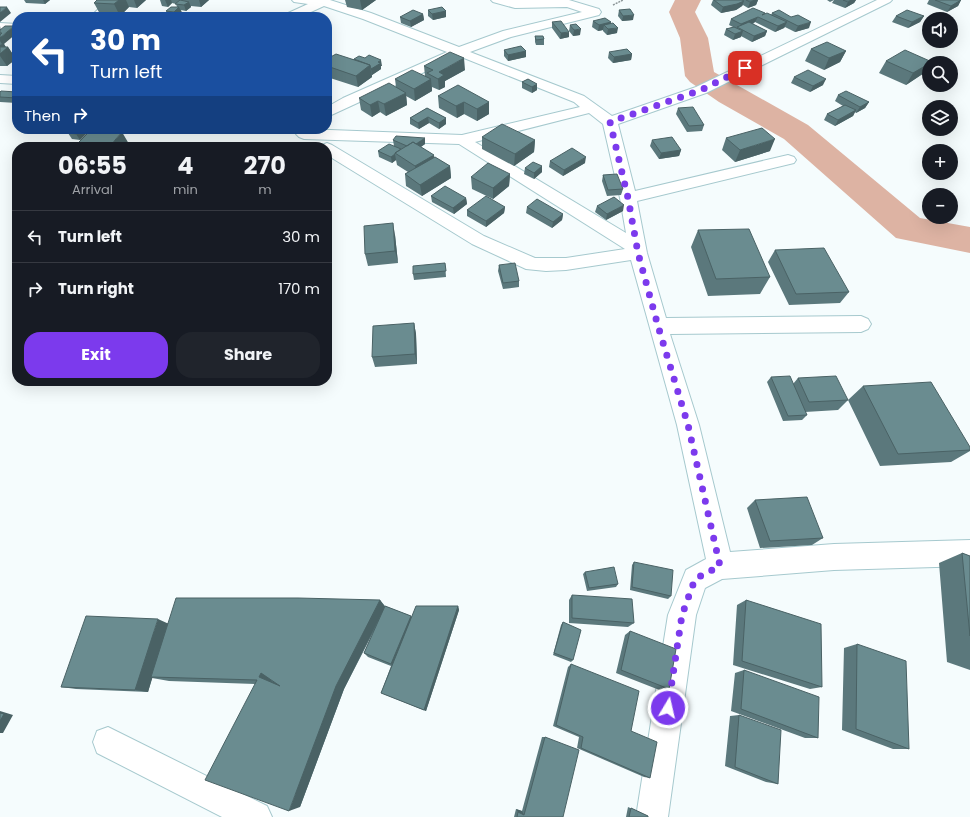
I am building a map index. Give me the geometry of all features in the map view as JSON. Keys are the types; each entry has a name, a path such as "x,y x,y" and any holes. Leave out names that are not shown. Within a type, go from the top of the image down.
{"street":[{"path":"102,12 115,0"},
{"path":"298,0 324,2 367,16 579,99 610,122 628,198 638,251 658,326 688,425 720,566"},
{"path":"332,110 348,101 458,52 507,34 595,12 576,5 568,4 515,4 497,0"},
{"path":"610,122 701,90 886,0"},
{"path":"301,12 324,2"},
{"path":"0,27 12,28"},
{"path":"0,79 12,80"},
{"path":"332,133 462,140 508,130 592,108"},
{"path":"304,134 316,142"},
{"path":"462,140 638,251"},
{"path":"332,152 478,240 532,264 566,264 638,251"},
{"path":"628,198 788,160"},
{"path":"658,326 861,324"},
{"path":"652,817 682,615 695,579 720,566 834,556 970,553"},
{"path":"108,742 256,817"}],"building":[{"path":"97,0 119,0 114,4 94,3"},
{"path":"180,0 189,2 184,5 175,4"},
{"path":"714,0 742,0 744,1 723,7"},
{"path":"935,0 961,0 951,6"},
{"path":"0,7 7,7 0,13"},
{"path":"171,7 179,7 174,12 166,11"},
{"path":"442,7 446,11 432,14 428,10"},
{"path":"753,8 765,13 762,15 767,13 787,22 778,26 758,17 741,24 731,19"},
{"path":"630,9 634,15 623,16 619,10"},
{"path":"413,10 423,14 410,21 400,17"},
{"path":"779,10 791,17 798,15 811,22 798,26 772,13"},
{"path":"907,10 922,15 922,17 912,22 896,16"},
{"path":"605,18 611,22 599,25 593,21"},
{"path":"561,21 569,32 561,33 552,22"},
{"path":"749,22 767,31 754,36 737,27"},
{"path":"613,23 618,28 608,29 604,25"},
{"path":"576,24 581,29 574,30 570,25"},
{"path":"5,26 12,26 12,28 0,38 2,33 0,33 0,30"},
{"path":"734,27 743,31 735,34 726,29"},
{"path":"535,36 543,36 544,39 536,40"},
{"path":"827,42 846,51 829,58 811,49"},
{"path":"521,46 526,51 508,55 504,50"},
{"path":"0,47 8,47 0,54"},
{"path":"627,49 632,54 614,57 609,52"},
{"path":"905,50 922,58 922,68 913,73 886,61"},
{"path":"450,52 464,58 439,72 444,75 438,79 427,73 433,70 424,66"},
{"path":"336,54 370,65 356,76 332,68 332,56"},
{"path":"369,55 381,60 378,62 381,63 371,69 370,65 354,59 359,56 365,58"},
{"path":"412,70 431,79 414,89 395,79"},
{"path":"808,70 826,79 813,86 794,77"},
{"path":"528,79 537,84 532,87 522,82"},
{"path":"389,83 406,93 384,104 378,101 370,105 359,98"},
{"path":"458,85 489,102 477,109 464,102 456,106 438,96"},
{"path":"846,91 869,102 860,107 838,95"},
{"path":"0,92 12,92 12,98 0,97"},
{"path":"845,105 856,110 838,120 827,114"},
{"path":"693,107 704,125 689,126 678,108"},
{"path":"427,108 446,118 439,123 428,117 418,123 410,118"},
{"path":"502,124 535,140 515,154 482,137"},
{"path":"762,128 775,139 740,150 726,138"},
{"path":"87,134 120,134 113,142 79,142"},
{"path":"396,136 425,138 416,144 413,142 407,146 393,140"},
{"path":"672,137 681,150 661,153 652,140"},
{"path":"413,142 434,155 415,166 395,153"},
{"path":"389,144 401,149 391,157 378,151"},
{"path":"572,148 586,157 564,170 550,161"},
{"path":"435,157 450,166 420,185 405,174"},
{"path":"533,162 542,166 534,173 525,168"},
{"path":"488,163 510,174 493,188 471,177"},
{"path":"617,174 623,189 608,190 603,175"},
{"path":"445,186 466,198 453,208 431,196"},
{"path":"486,196 505,207 486,221 467,210"},
{"path":"614,197 624,205 607,214 597,206"},
{"path":"537,199 563,214 553,222 527,207"},
{"path":"393,223 395,251 365,254 364,226"},
{"path":"749,229 770,277 716,279 698,230"},
{"path":"824,248 849,292 796,294 775,250"},
{"path":"445,263 446,271 413,274 413,266"},
{"path":"515,263 519,281 503,283 499,265"},
{"path":"414,323 415,354 372,357 373,326"},
{"path":"790,376 807,415 788,416 771,377"},
{"path":"836,376 848,400 809,402 798,378"},
{"path":"931,382 970,447 970,450 898,454 863,386"},
{"path":"807,497 823,538 770,541 755,500"},
{"path":"962,553 970,556 970,636"},
{"path":"634,562 673,570 671,596 632,587"},
{"path":"614,567 618,584 589,588 585,572"},
{"path":"572,595 632,599 634,623 572,618"},
{"path":"176,598 380,600 336,686 289,811 205,780 257,680 151,677","holes":["261,673 280,686 259,677"]},
{"path":"746,600 821,624 822,687 742,661"},
{"path":"385,606 411,616 391,664 364,653"},
{"path":"416,606 458,606 424,710 381,693"},
{"path":"86,616 158,619 135,690 61,687"},
{"path":"563,622 581,630 573,660 554,653"},
{"path":"630,631 676,649 669,689 621,670"},
{"path":"857,644 906,661 909,749 856,729"},
{"path":"571,664 639,691 631,731 657,742 650,778 581,748 583,737 556,725"},
{"path":"744,670 819,697 818,738 741,709"},
{"path":"0,713 4,714 0,721"},
{"path":"739,715 781,730 778,784 735,767"},
{"path":"545,737 579,750 563,817 517,817 518,812 524,815"},
{"path":"631,808 648,816 648,817 629,817"}],"waterway":[{"path":"688,0 682,12 694,38 700,76 730,95 796,132 909,229 970,240"}],"route":[{"path":"668,708 682,615 695,579 720,566 688,425 638,253 628,198 610,122 701,90 745,68"}]}
